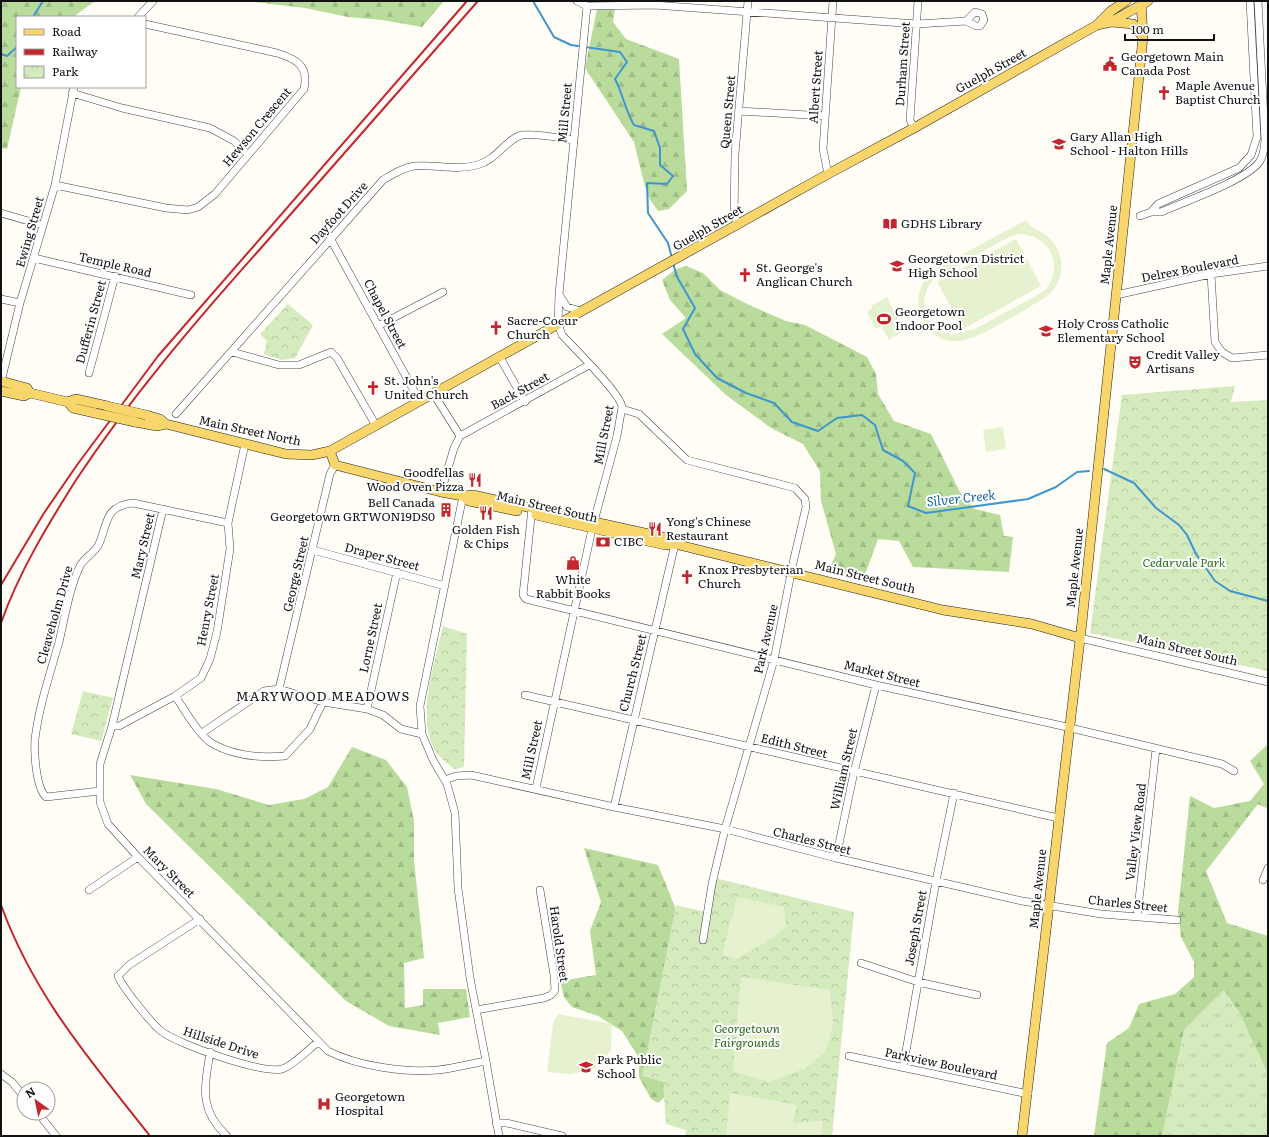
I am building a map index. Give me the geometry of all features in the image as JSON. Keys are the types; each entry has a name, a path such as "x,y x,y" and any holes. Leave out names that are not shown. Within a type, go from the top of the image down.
{"main road":[{"name":"Guelph Street","path":"330,451 375,424 660,269 738,224 914,128 1097,25 1111,11 1126,1"},
{"name":"Guelph Street","path":"1097,25 1111,22 1143,2"},
{"name":"Maple Avenue","path":"1022,1136 1080,638 1143,37 1143,2"},
{"path":"1111,22 1133,24 1143,37"},
{"name":"Main Street North","path":"1,382 27,388 30,393"},
{"name":"Main Street North","path":"1,391 24,396 30,393 68,402 76,399 146,415 160,419 166,424 286,454 312,455 330,451"},
{"name":"Main Street North","path":"68,402 73,408 135,422 157,426 166,424"},
{"path":"330,451 335,464"},
{"name":"Main Street South","path":"335,464 441,492 463,496 473,495 593,526 667,538 675,544 791,571 943,610 1003,619 1021,628 1054,630 1080,638"}],"street":[{"path":"139,16 153,1"},
{"path":"577,1 587,6 654,3 917,24 966,21"},
{"name":"Queen Street","path":"738,224 734,216 739,111 748,1"},
{"name":"Albert Street","path":"828,174 823,149 833,1"},
{"name":"Durham Street","path":"914,128 910,120 918,1"},
{"path":"1250,1 1256,35"},
{"path":"1140,216 1151,212 1161,212 1223,181 1242,176 1260,161 1264,151 1265,140 1260,114 1256,35 1258,1"},
{"name":"Mill Street","path":"536,788 593,526 617,436 622,409 622,403 614,392 562,335 558,324 559,294 581,52 587,6"},
{"name":"Hewson Crescent","path":"55,185 166,208 188,210 198,207 215,194 304,89 306,78 300,64 294,59 277,53 146,24"},
{"path":"73,90 122,108 210,128 234,141 248,156"},
{"name":"Ewing Street","path":"1,382 20,303 55,185 73,90"},
{"path":"739,111 825,116"},
{"name":"Dayfoot Drive","path":"176,414 232,352 330,238 383,180 397,171 414,166 455,169 478,165 494,158 512,140 521,135 574,140"},
{"path":"1,213 42,225"},
{"name":"Chapel Street","path":"330,238 358,286 378,326 419,400"},
{"name":"Temple Road","path":"34,258 190,295"},
{"name":"Delrex Boulevard","path":"1116,295 1211,274 1268,266"},
{"path":"1211,274 1215,342 1222,352 1232,358 1268,355"},
{"name":"Dufferin Street","path":"89,372 115,276"},
{"path":"378,326 443,292"},
{"path":"559,294 567,307 581,311"},
{"path":"1,299 20,303"},
{"path":"232,352 279,365 299,365 331,352 337,358 375,424"},
{"path":"499,356 526,402"},
{"name":"Back Street","path":"460,436 526,402 589,365"},
{"path":"433,393 460,436 453,451 441,492"},
{"name":"Park Avenue","path":"622,409 639,414 687,460 795,488 805,499 806,508 791,571 774,660 725,829 712,884 703,940"},
{"name":"Henry Street","path":"112,726 120,726 175,696 201,678 210,659 217,632 230,549 228,523 245,444"},
{"name":"George Street","path":"279,689 330,474 335,464"},
{"path":"463,496 420,706 422,734 433,760 445,780 455,813 458,888 470,978 486,1061 498,1136"},
{"name":"Cleaveholm Drive","path":"100,791 46,797 38,786 35,740 39,717 76,576 81,565 98,546 105,521 113,511 125,503 133,502 228,523"},
{"name":"Mary Street","path":"163,509 112,726 100,764 100,802 108,824 138,857 328,1051 340,1057 363,1063 405,1069 438,1070 486,1061"},
{"name":"Market Street","path":"532,511 524,598 574,612 876,685 1222,764 1234,771"},
{"name":"Church Street","path":"614,807 675,544"},
{"name":"Draper Street","path":"313,550 444,586"},
{"name":"Lorne Street","path":"367,709 397,572"},
{"name":"Main Street South","path":"1080,638 1268,682"},
{"name":"William Street","path":"836,858 854,772 876,685"},
{"path":"202,733 264,691 279,689 323,702 367,709 383,715 402,729 422,734"},
{"name":"Edith Street","path":"525,695 1058,818"},
{"path":"175,696 202,733 213,744 239,754 265,758 285,756 310,729 323,702"},
{"name":"Valley View Road","path":"1137,917 1156,749"},
{"name":"Charles Street","path":"445,780 456,776 471,775 536,788 614,807 725,829 836,858 1048,906 1101,914 1177,920"},
{"name":"Joseph Street","path":"903,1068 936,881 954,793"},
{"path":"89,890 138,857"},
{"path":"1263,880 1268,868"},
{"name":"Harold Street","path":"476,1010 544,998 551,995 555,990 554,975 540,890"},
{"name":"Hillside Drive","path":"200,919 129,965 118,976 122,986 160,1031 179,1041 210,1052 246,1064 275,1070 283,1069 318,1042"},
{"path":"861,963 918,982 977,995"},
{"path":"210,1052 204,1101 218,1128 227,1136"},
{"name":"Parkview Boulevard","path":"849,1056 1028,1094"},
{"path":"1,1074 16,1087"},
{"path":"44,1121 56,1136"},
{"path":"496,1123 562,1136"}],"green space":[{"path":"1,1 95,1 74,16 16,16 16,88 21,88 7,149 1,148"},
{"path":"245,1 444,1 422,27 382,20 348,17 305,8"},
{"path":"615,8 613,22 626,39 679,59 687,191 669,209 658,211 649,198 634,142 585,68 597,9"},
{"path":"1026,220 1031,227 1047,236 1056,246 1061,262 1059,279 1055,287 1043,299 977,336 958,341 945,339 934,334 926,325 920,314 920,291 925,279 934,270","holes":["1020,234 1039,240 1046,246 1054,261 1054,270 1046,289 986,323 962,333 951,334 941,332 932,325 926,312 924,302 927,289 935,278 1009,237"]},
{"path":"1016,239 1041,286 963,329 937,282"},
{"path":"686,266 703,273 720,290 751,306 786,321 805,325 867,357 876,374 878,394 894,421 931,434 963,498 975,509 1000,515 1004,536 1013,537 1009,572 913,567 899,541 878,539 863,580 828,572 836,554 821,501 820,471 803,444 771,428 726,395 662,334 686,318 670,300 662,280 676,269"},
{"name":"Georgetown Indoor Pool","path":"887,297 904,331 889,340 881,326 876,329 867,312 872,308 871,306"},
{"path":"288,304 313,325 295,358 282,360 264,354 267,341 260,334"},
{"name":"Cedarvale Park","path":"1235,386 1231,402 1268,400 1268,671 1090,633 1122,395"},
{"path":"1003,427 1006,449 986,452 983,430"},
{"path":"443,626 467,634 464,767 454,769 436,752 430,738 427,723 429,690"},
{"path":"83,691 113,698 101,741 71,734"},
{"path":"1268,744 1268,809 1258,804 1206,871 1227,923 1268,936 1268,1074 1240,1014 1224,990 1184,1030 1162,1136 1094,1136 1107,1043 1129,1028 1139,1004 1175,994 1194,977 1194,962 1181,937 1178,912 1190,796 1214,808 1250,801 1264,784 1250,761"},
{"path":"352,747 386,760 407,787 414,821 414,860 424,958 404,963 405,1008 423,1005 423,989 466,989 470,1017 438,1023 440,1035 389,1026 346,1001 146,804 130,775 216,789 269,805 304,799 328,787"},
{"path":"584,848 658,865 677,912 672,1090 658,1103 651,1099 639,1077 639,1058 622,1031 598,1016 572,1007 564,997 560,981 596,975 590,931 601,902"},
{"name":"Georgetown Fairgrounds","path":"715,878 854,912 832,1136 685,1136 686,1130 666,1124 663,1082 642,1076 676,905 705,912"},
{"path":"737,897 784,907 786,927 765,943 736,959 722,955"},
{"path":"741,977 830,990 833,1022 827,1050 806,1068 769,1082 733,1071"},
{"path":"1224,990 1240,1014 1268,1074 1268,1136 1162,1136 1184,1030"},
{"path":"558,1014 612,1024 611,1050 595,1069 570,1074 547,1072 553,1023"},
{"path":"730,1093 797,1105 793,1123 823,1121 821,1136 726,1136"}],"waterway":[{"name":"Silver Creek","path":"34,16 43,1"},
{"name":"Silver Creek","path":"533,1 554,37 571,45 620,52 627,62 615,79 628,114 634,125 654,131 660,148 660,165 673,176 667,184 647,183 648,213 668,243 672,258"},
{"name":"Silver Creek","path":"1,54 7,56 16,48"},
{"name":"Silver Creek","path":"673,263 677,277 695,308 683,329 695,354 717,378 746,393 774,403 792,422 818,431 837,418 862,415 875,425 883,450 903,461 915,473 908,506 926,513 1028,499 1056,487 1077,472 1089,471"},
{"name":"Silver Creek","path":"1104,469 1134,483 1156,508 1179,525 1187,535 1196,554 1215,581 1230,591 1268,601"}],"railway":[{"path":"1,585 44,513 77,465 158,356 467,1"},
{"path":"1,623 25,567 76,480 141,390 212,304 478,1"},
{"path":"1,905 14,938 47,998 106,1081 150,1136"}],"place":[{"name":"Georgetown Main Canada Post","path":"1110,64"},
{"name":"Maple Avenue Baptist Church","path":"1164,93"},
{"name":"Gary Allan High School - Halton Hills","path":"1059,144"},
{"name":"GDHS Library","path":"890,224"},
{"name":"Georgetown District High School","path":"897,266"},
{"name":"St. George's Anglican Church","path":"745,275"},
{"name":"Georgetown Indoor Pool","path":"884,319"},
{"name":"Sacre-Coeur Church","path":"496,328"},
{"name":"Holy Cross Catholic Elementary School","path":"1046,331"},
{"name":"Credit Valley Artisans","path":"1135,362"},
{"name":"St. John's United Church","path":"373,388"},
{"name":"Goodfellas Wood Oven Pizza","path":"475,480"},
{"name":"Bell Canada Georgetown GRTWON19DS0","path":"446,510"},
{"name":"Golden Fish & Chips","path":"486,513"},
{"name":"Yong's Chinese Restaurant","path":"655,529"},
{"name":"CIBC","path":"603,542"},
{"name":"White Rabbit Books","path":"573,563"},
{"name":"Knox Presbyterian Church","path":"687,577"},
{"name":"Park Public School","path":"586,1067"},
{"name":"Georgetown Hospital","path":"324,1104"}],"district":[{"name":"MARYWOOD MEADOWS","path":"323,696"}]}
